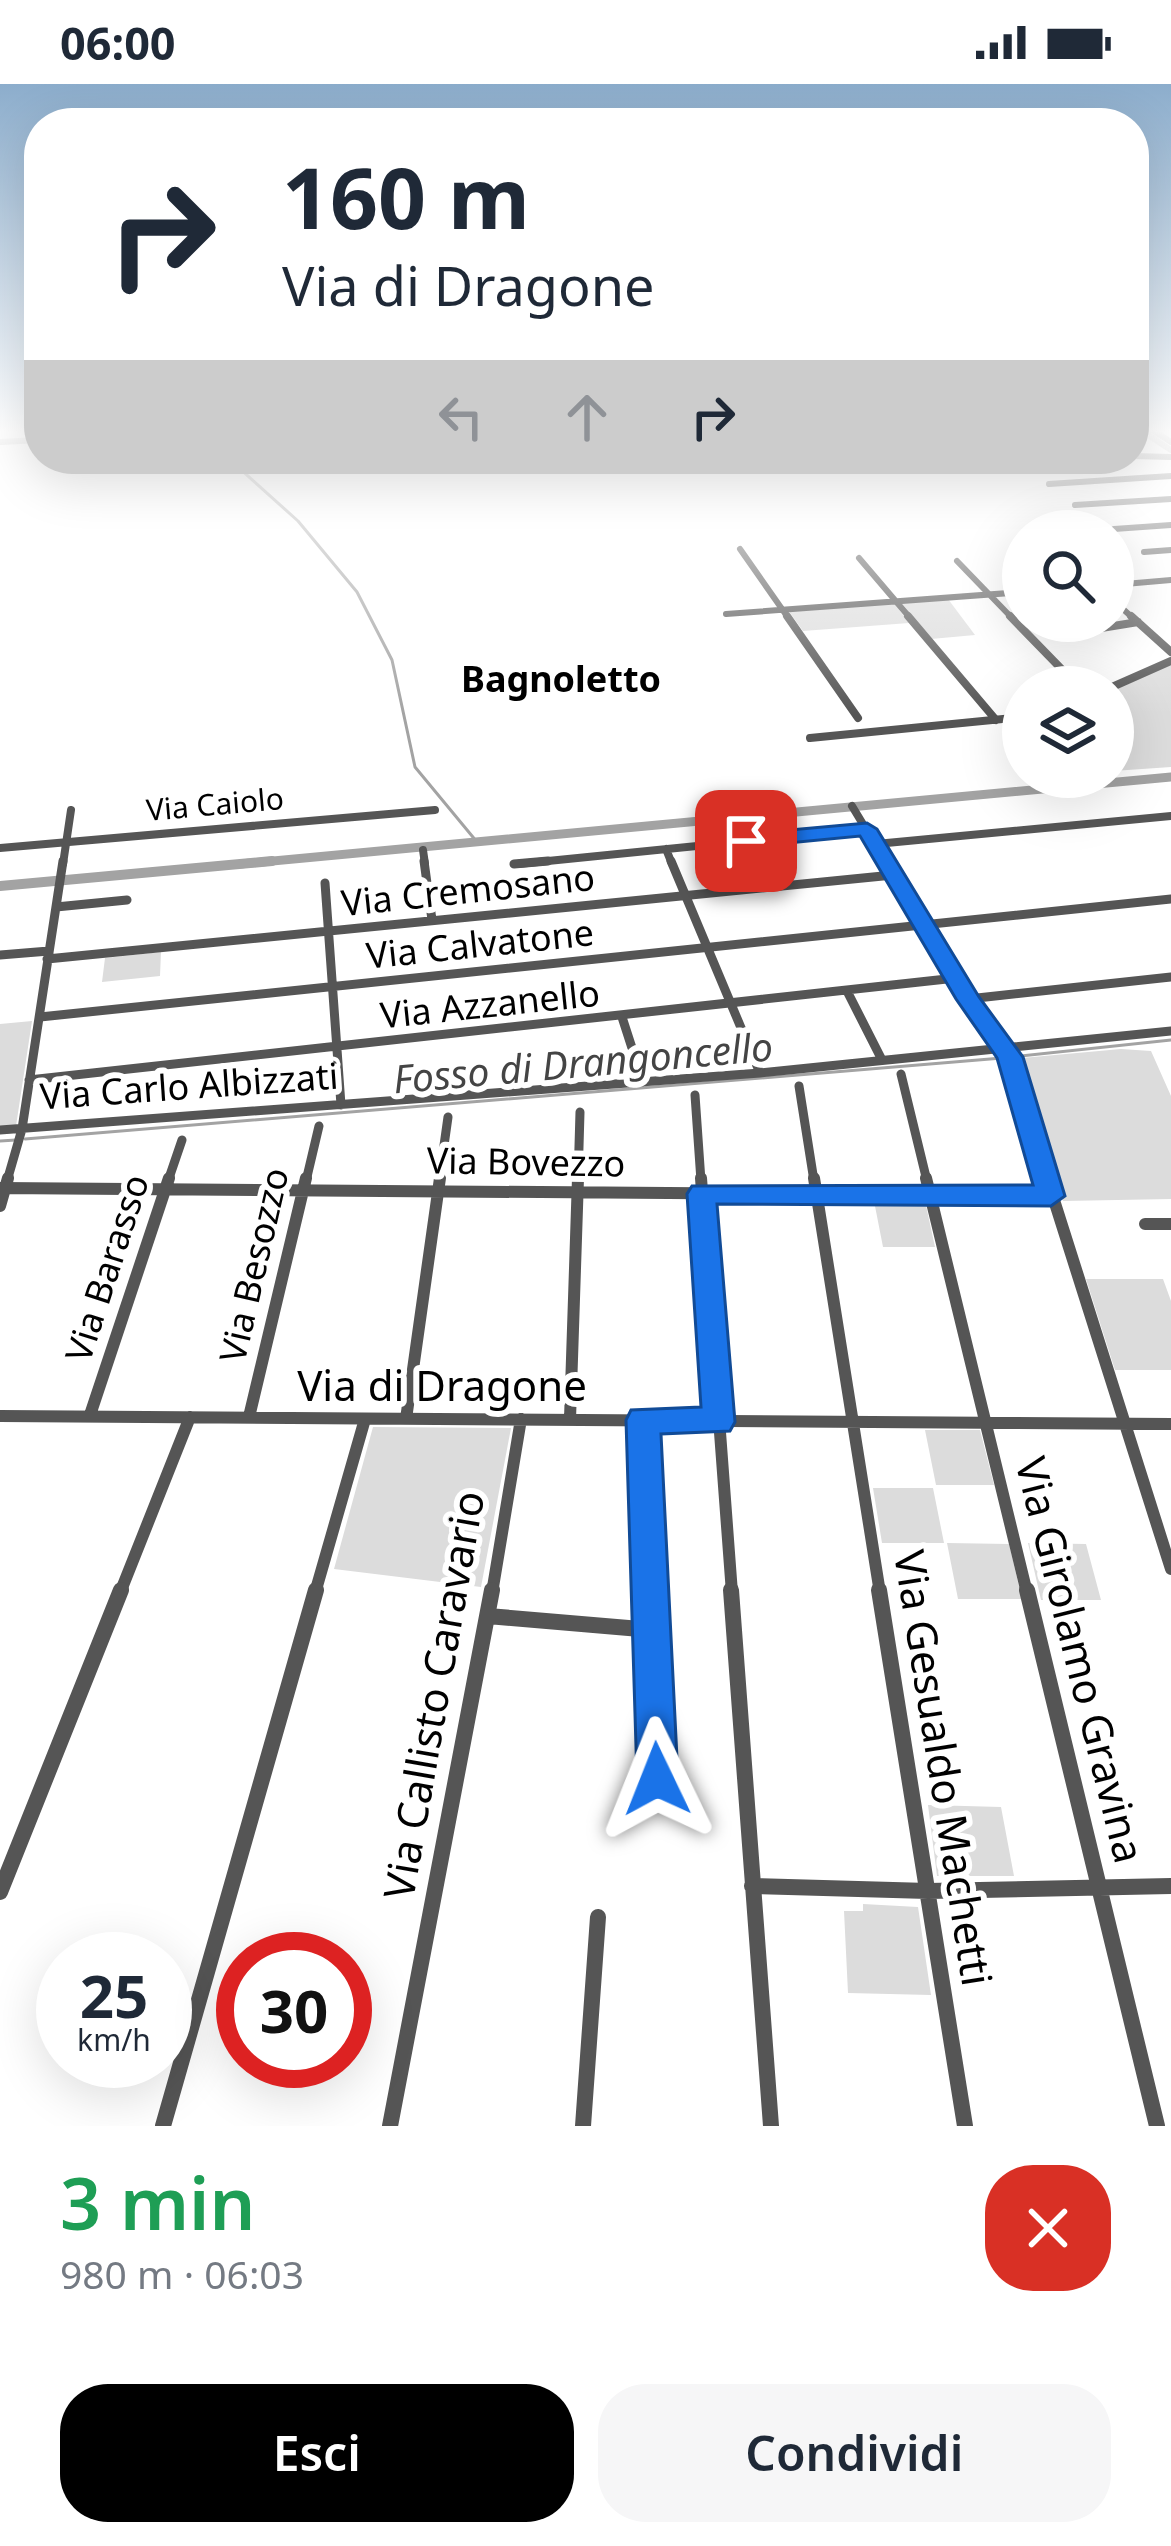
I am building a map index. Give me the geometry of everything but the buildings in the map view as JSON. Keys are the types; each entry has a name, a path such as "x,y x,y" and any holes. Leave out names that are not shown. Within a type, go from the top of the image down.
{"street":[{"path":"1134,528 1171,525"},
{"path":"740,549 858,718"},
{"path":"1144,552 1171,550"},
{"path":"859,557 996,720"},
{"path":"957,561 1058,666"},
{"path":"1134,583 1171,580"},
{"path":"726,614 1002,593"},
{"path":"1134,618 1171,652"},
{"path":"1134,623 1138,622"},
{"path":"1134,678 1171,662"},
{"path":"810,738 1002,719"},
{"path":"852,806 1013,1066 1171,1569"},
{"path":"0,1206 22,1129 71,810"},
{"name":"Via Caiolo","path":"0,848 435,810"},
{"path":"876,844 1171,816"},
{"path":"514,864 867,829"},
{"path":"666,849 760,1073"},
{"path":"424,850 432,920"},
{"name":"Via Cremosano","path":"0,956 330,931 893,875"},
{"path":"325,883 341,1105"},
{"name":"Via Calvatone","path":"40,1017 1171,898"},
{"path":"56,907 127,900"},
{"path":"968,999 1171,976"},
{"name":"Via Azzanello","path":"29,1080 956,978"},
{"path":"847,991 882,1060"},
{"path":"622,1017 643,1082"},
{"name":"Via Carlo Albizzati","path":"0,1130 760,1073 1171,1031"},
{"name":"Via Girolamo Gravina","path":"902,1074 982,1421 1157,2126"},
{"name":"Via Gesualdo Machetti","path":"800,1086 965,2126"},
{"path":"694,1095 771,2126"},
{"path":"570,1419 580,1112"},
{"path":"406,1420 448,1118"},
{"name":"Via Besozzo","path":"249,1418 319,1126"},
{"name":"Via Barasso","path":"90,1415 182,1140"},
{"name":"Via Bovezzo","path":"3,1188 1051,1196"},
{"path":"1144,1224 1171,1224"},
{"name":"Via di Dragone","path":"0,1416 1171,1424"},
{"path":"0,1892 190,1417"},
{"path":"163,2126 365,1419"},
{"name":"Via Callisto Caravario","path":"390,2126 521,1419"},
{"path":"643,1420 657,1779"},
{"path":"488,1616 652,1630"},
{"path":"752,1886 928,1892 1171,1886"},
{"path":"584,2126 598,1917"}],"shaded area":[{"path":"948,599 975,635 931,639 901,602"},
{"path":"894,603 909,623 803,631 788,610"},
{"path":"1171,664 1171,767 1134,770 1134,679"},
{"path":"161,952 160,976 102,982 105,958"},
{"path":"32,1021 16,1126 0,1126 0,1024"},
{"path":"1121,1049 1151,1051 1171,1096 1171,1199 1063,1201 1023,1078 1022,1058"},
{"path":"874,1201 925,1201 935,1247 883,1247"},
{"path":"1086,1279 1163,1279 1171,1301 1171,1370 1115,1370"},
{"path":"373,1427 511,1428 481,1587 334,1569"},
{"path":"925,1430 980,1430 994,1485 936,1485"},
{"path":"873,1488 933,1488 944,1543 882,1543"},
{"path":"947,1543 1009,1544 1022,1599 958,1599"},
{"path":"1028,1543 1086,1544 1101,1600 1041,1600"},
{"path":"928,1805 1001,1807 1014,1876 937,1876"},
{"path":"863,1904 918,1907 931,1995 848,1993 844,1911 863,1911"}],"waterway":[{"path":"301,524 357,592 392,660 415,767 477,842"},
{"path":"240,864 1171,777"},
{"path":"0,886 272,861"},
{"name":"Fosso di Drangoncello","path":"1012,1057 1171,1040"},
{"name":"Fosso di Drangoncello","path":"25,1139 1002,1058"},
{"name":"Fosso di Drangoncello","path":"0,1141 16,1140"}],"district":[{"name":"Bagnoletto","path":"561,679"}],"route":[{"path":"657,1779 643,1420 718,1422 702,1194 1051,1196 1010,1057 968,999 867,829 746,841"}]}
